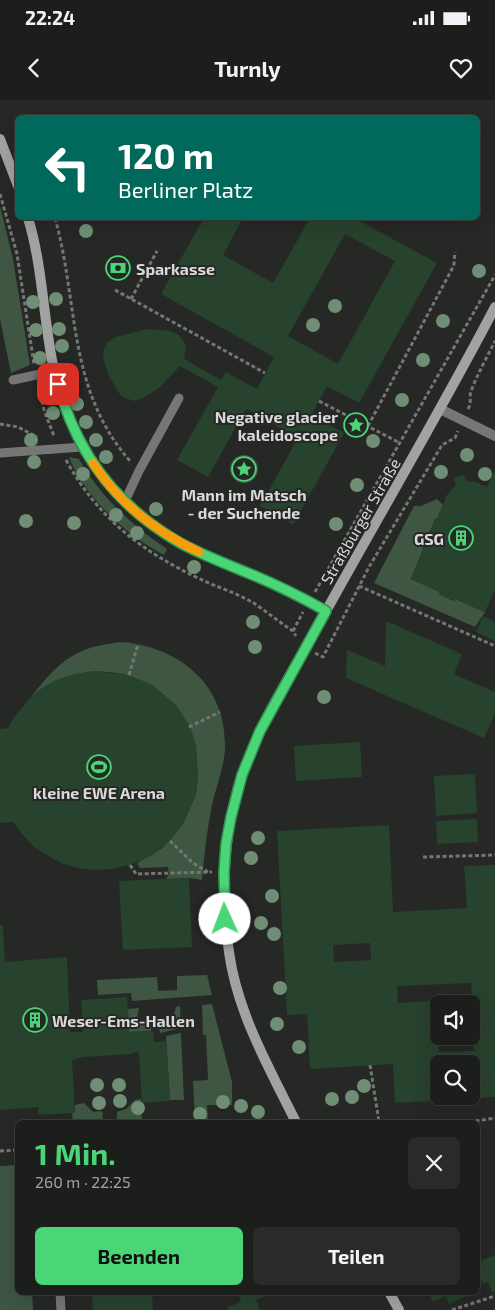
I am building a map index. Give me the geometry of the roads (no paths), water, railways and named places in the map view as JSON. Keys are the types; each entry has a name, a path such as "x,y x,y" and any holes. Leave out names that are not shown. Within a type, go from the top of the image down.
{"street":[{"path":"0,140 15,178"},
{"path":"28,220 42,284 54,371 70,423 82,447 110,486 150,522 184,544 296,594 326,611"},
{"name":"Straßburger Straße","path":"295,1120 257,1043 240,998 229,954 225,919 224,872 231,817 247,762 260,731 495,308"},
{"path":"440,409 495,436"},
{"path":"392,1295 399,1310"}],"lane":[{"path":"13,380 54,371"},
{"path":"125,501 139,471 179,398"},
{"path":"0,453 82,447"},
{"path":"60,1295 61,1310"}],"place":[{"name":"Sparkasse","path":"118,268"},
{"name":"Negative glacier kaleidoscope","path":"356,425"},
{"name":"Mann im Matsch - der Suchende","path":"244,469"},
{"name":"GSG","path":"461,538"},
{"name":"kleine EWE Arena","path":"99,767"},
{"name":"Weser-Ems-Hallen","path":"35,1020"}]}
